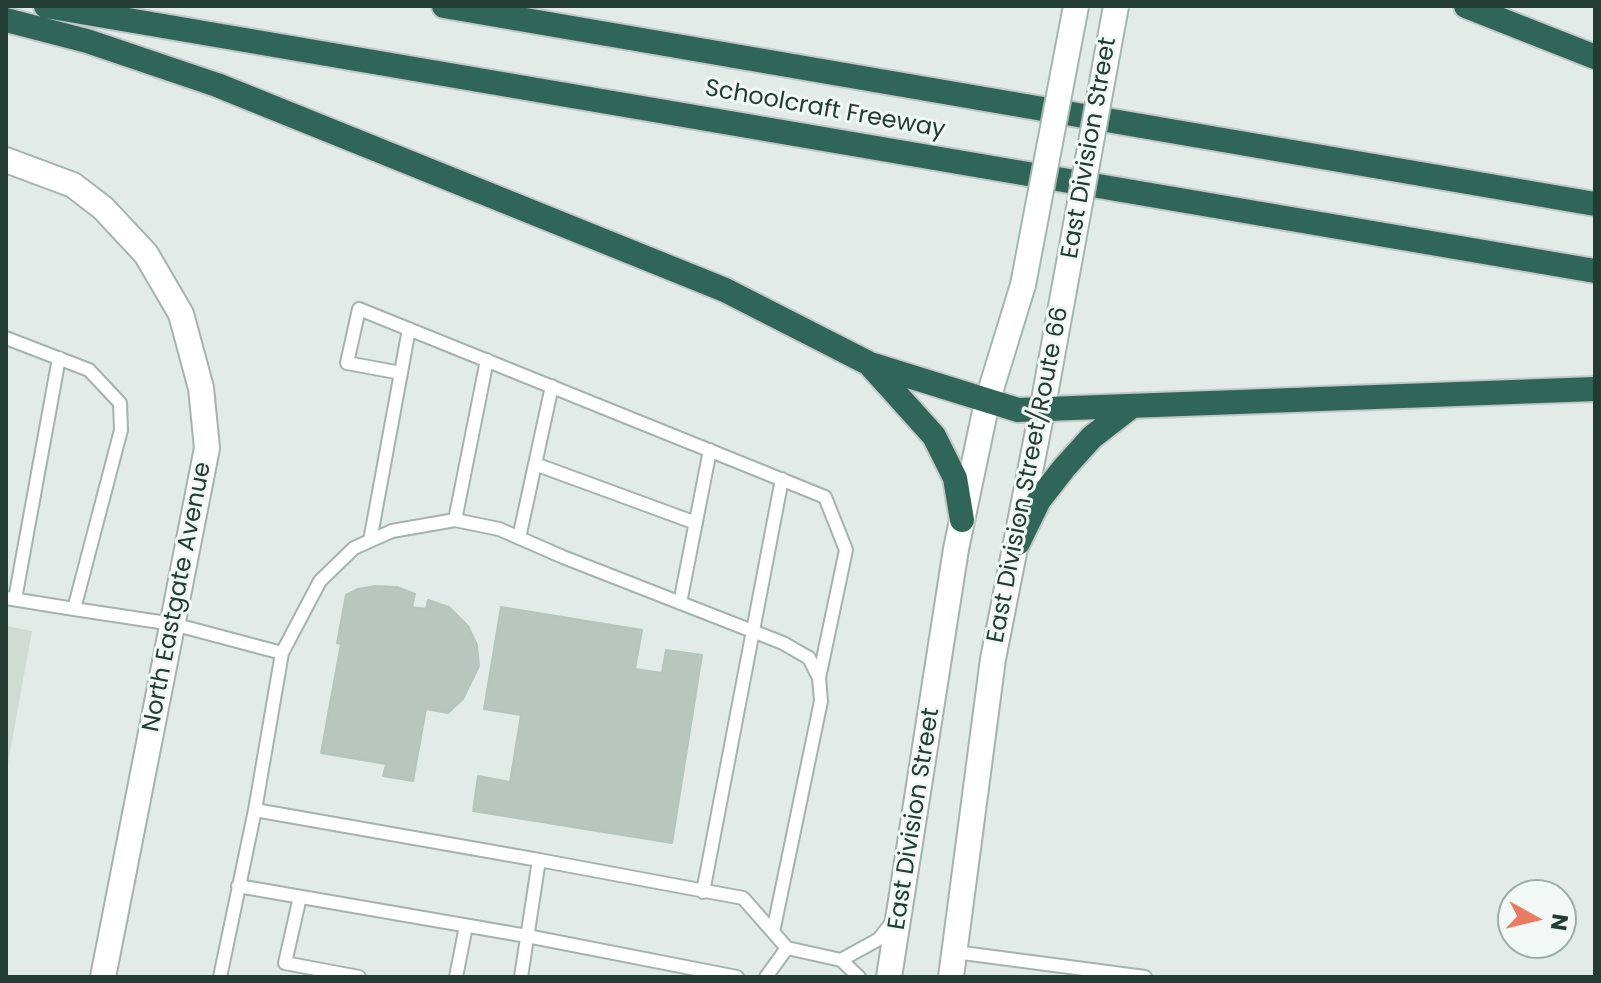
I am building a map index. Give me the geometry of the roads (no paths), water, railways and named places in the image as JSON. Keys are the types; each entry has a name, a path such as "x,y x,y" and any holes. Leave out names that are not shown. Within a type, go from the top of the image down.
{"highway":[{"name":"Schoolcraft Freeway","path":"46,6 1595,271"},
{"name":"Schoolcraft Freeway","path":"444,6 1595,204"},
{"path":"1466,6 1595,57"},
{"path":"6,20 159,64 367,143 725,290 870,364 1018,410 1595,389"},
{"path":"870,364 934,436 955,478 962,520"},
{"path":"1018,543 1039,500 1064,468 1092,437 1132,406"}],"street":[{"name":"East Division Street","path":"1023,285 1076,6"},
{"name":"East Division Street","path":"1064,290 1116,6"},
{"name":"North Eastgate Avenue","path":"6,160 73,185 103,208 146,254 181,314 201,388 207,448 103,977"},
{"name":"East Division Street/Route 66","path":"940,660 962,520 987,402 1023,285"},
{"name":"East Division Street/Route 66","path":"955,952 993,659 1018,543 1064,290"},
{"name":"East Division Street","path":"889,977 940,660"},
{"path":"951,977 955,952"}],"lane":[{"path":"401,373 347,363 359,309 825,497 846,550 819,678 821,701 773,932"},
{"path":"370,541 409,329"},
{"path":"6,338 89,370 120,403 121,430 74,609"},
{"path":"59,358 11,599 173,624 282,653"},
{"path":"455,520 487,360"},
{"path":"519,538 552,386"},
{"path":"680,603 710,450"},
{"path":"535,464 696,523"},
{"path":"703,892 782,479"},
{"path":"220,977 255,810 282,653 320,581 354,548 392,531 455,520 499,529 783,643 809,658 819,678"},
{"path":"255,810 743,898 787,948 841,960 859,977"},
{"path":"521,977 539,860"},
{"path":"238,886 527,936 737,977"},
{"path":"300,897 285,963 359,977"},
{"path":"841,960 879,939 900,913"},
{"path":"456,977 466,926"},
{"path":"766,977 787,948"},
{"path":"955,952 1145,977"}]}
